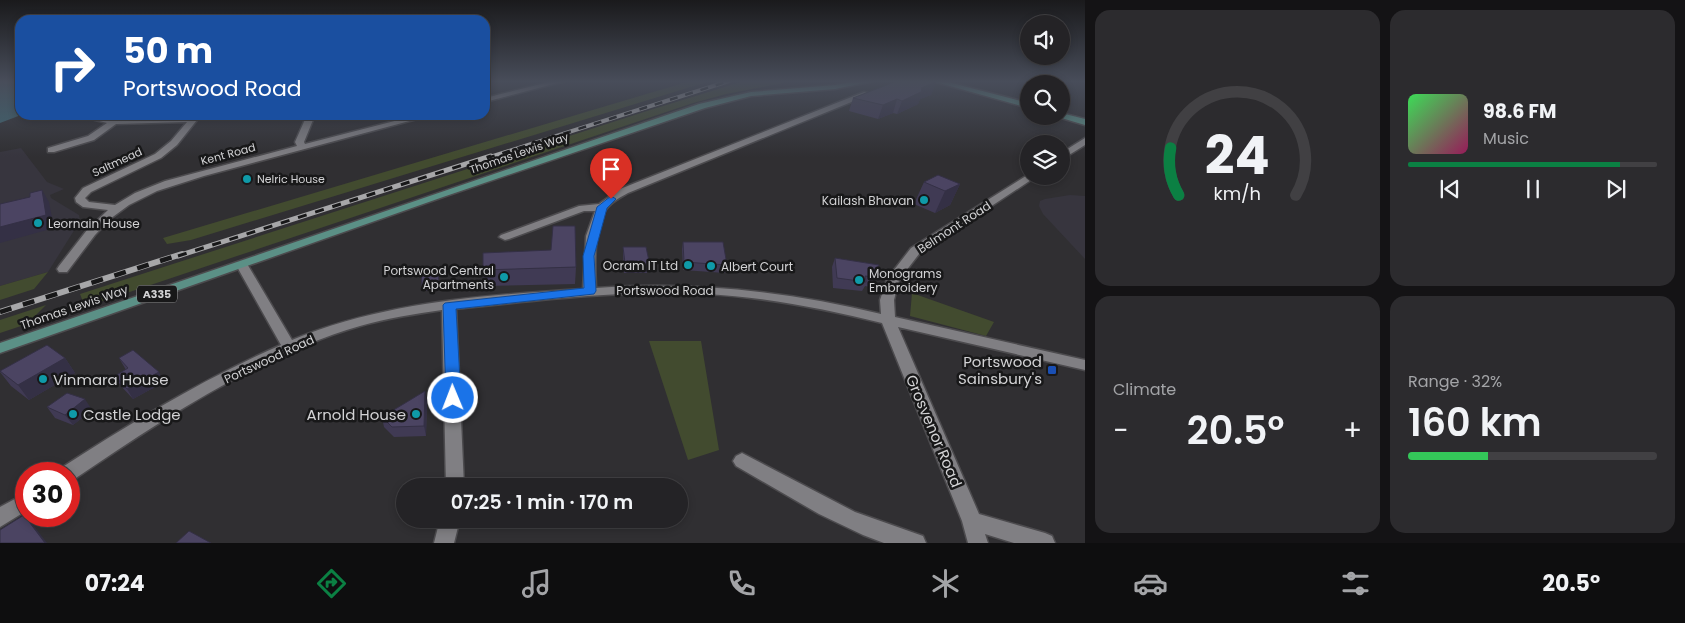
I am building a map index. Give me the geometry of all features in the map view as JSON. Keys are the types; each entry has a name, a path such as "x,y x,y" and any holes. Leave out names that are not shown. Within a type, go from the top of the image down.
{"main road":[{"name":"Thomas Lewis Way","path":"0,348 439,195 701,106"},
{"path":"1070,118 1085,122"}],"street":[{"path":"505,237 521,235 583,208 602,207 624,191 835,106"},
{"name":"Saltmead","path":"104,120 114,122 146,120"},
{"name":"Saltmead","path":"118,208 87,205 81,202 81,194 163,153 174,143 193,120"},
{"path":"303,147 299,142 309,120"},
{"name":"Kent Road","path":"64,269 94,228 118,208 137,196 170,183 408,120"},
{"path":"51,150 96,136 114,122"},
{"path":"1070,151 1085,141"},
{"name":"Belmont Road","path":"888,320 888,300 893,280 914,251 1020,184"},
{"path":"590,291 589,256 602,207"},
{"path":"242,265 289,348"},
{"name":"Portswood Road","path":"80,466 188,399 289,348 358,322 450,305 590,291 680,288 752,293 811,302 1085,365"},
{"path":"450,305 455,478"},
{"name":"Grosvenor Road","path":"888,320 972,521 978,543"},
{"path":"742,461 867,528 894,538 916,543"},
{"path":"0,518 15,508"},
{"path":"972,521 1045,543"},
{"path":"444,543 448,528"}],"shaded area":[{"path":"21,148 47,182 64,189 50,195 51,198 79,215 80,221 48,272 0,286 0,152"},
{"path":"1070,195 1085,196 1085,259 1043,214 1039,206 1040,201 1045,199"}],"green space":[{"path":"605,106 627,106 191,240 167,244 163,238"},
{"path":"662,106 683,106 85,307 80,294"},
{"path":"48,272 34,289 0,300 0,286"},
{"path":"912,293 994,322 986,336 910,316"},
{"path":"46,305 27,324 0,333 0,320"},
{"path":"649,341 701,341 719,450 688,460"}],"water":[{"path":"0,106 15,106 15,117 0,123"}],"building":[{"path":"938,175 960,184 945,191 924,182"},
{"path":"42,190 46,215 0,227 0,204 30,197 30,193"},
{"path":"553,226 575,226 576,267 483,270 483,253 551,250"},
{"path":"683,242 723,242 727,265 684,262"},
{"path":"623,247 646,247 648,264 625,263"},
{"path":"835,258 879,265 874,277 865,276 866,282 837,278"},
{"path":"438,269 439,284 422,286 421,271"},
{"path":"47,345 65,358 18,385 0,371"},
{"path":"133,350 159,372 127,389 115,376 128,368 119,358"},
{"path":"425,391 424,426 392,427 382,417"},
{"path":"67,393 85,399 65,415 47,407"},
{"path":"15,521 15,527 33,527 45,543 0,543 0,530"},
{"path":"189,531 211,543 176,543"}],"railway":[{"path":"487,158 649,106"},
{"path":"178,256 491,156"},
{"path":"0,312 182,254"}],"place":[{"name":"Nelric House","path":"247,179"},
{"name":"Kailash Bhavan","path":"924,200"},
{"name":"Leornain House","path":"38,223"},
{"name":"Ocram IT Ltd","path":"688,265"},
{"name":"Albert Court","path":"711,266"},
{"name":"Portswood Central Apartments","path":"504,277"},
{"name":"Monograms Embroidery","path":"859,280"},
{"name":"Portswood Sainsbury's","path":"1052,370"},
{"name":"Vinmara House","path":"43,379"},
{"name":"Castle Lodge","path":"73,414"},
{"name":"Arnold House","path":"416,414"}],"route":[{"path":"453,398 450,305 590,291 589,256 602,207 611,199"}]}
